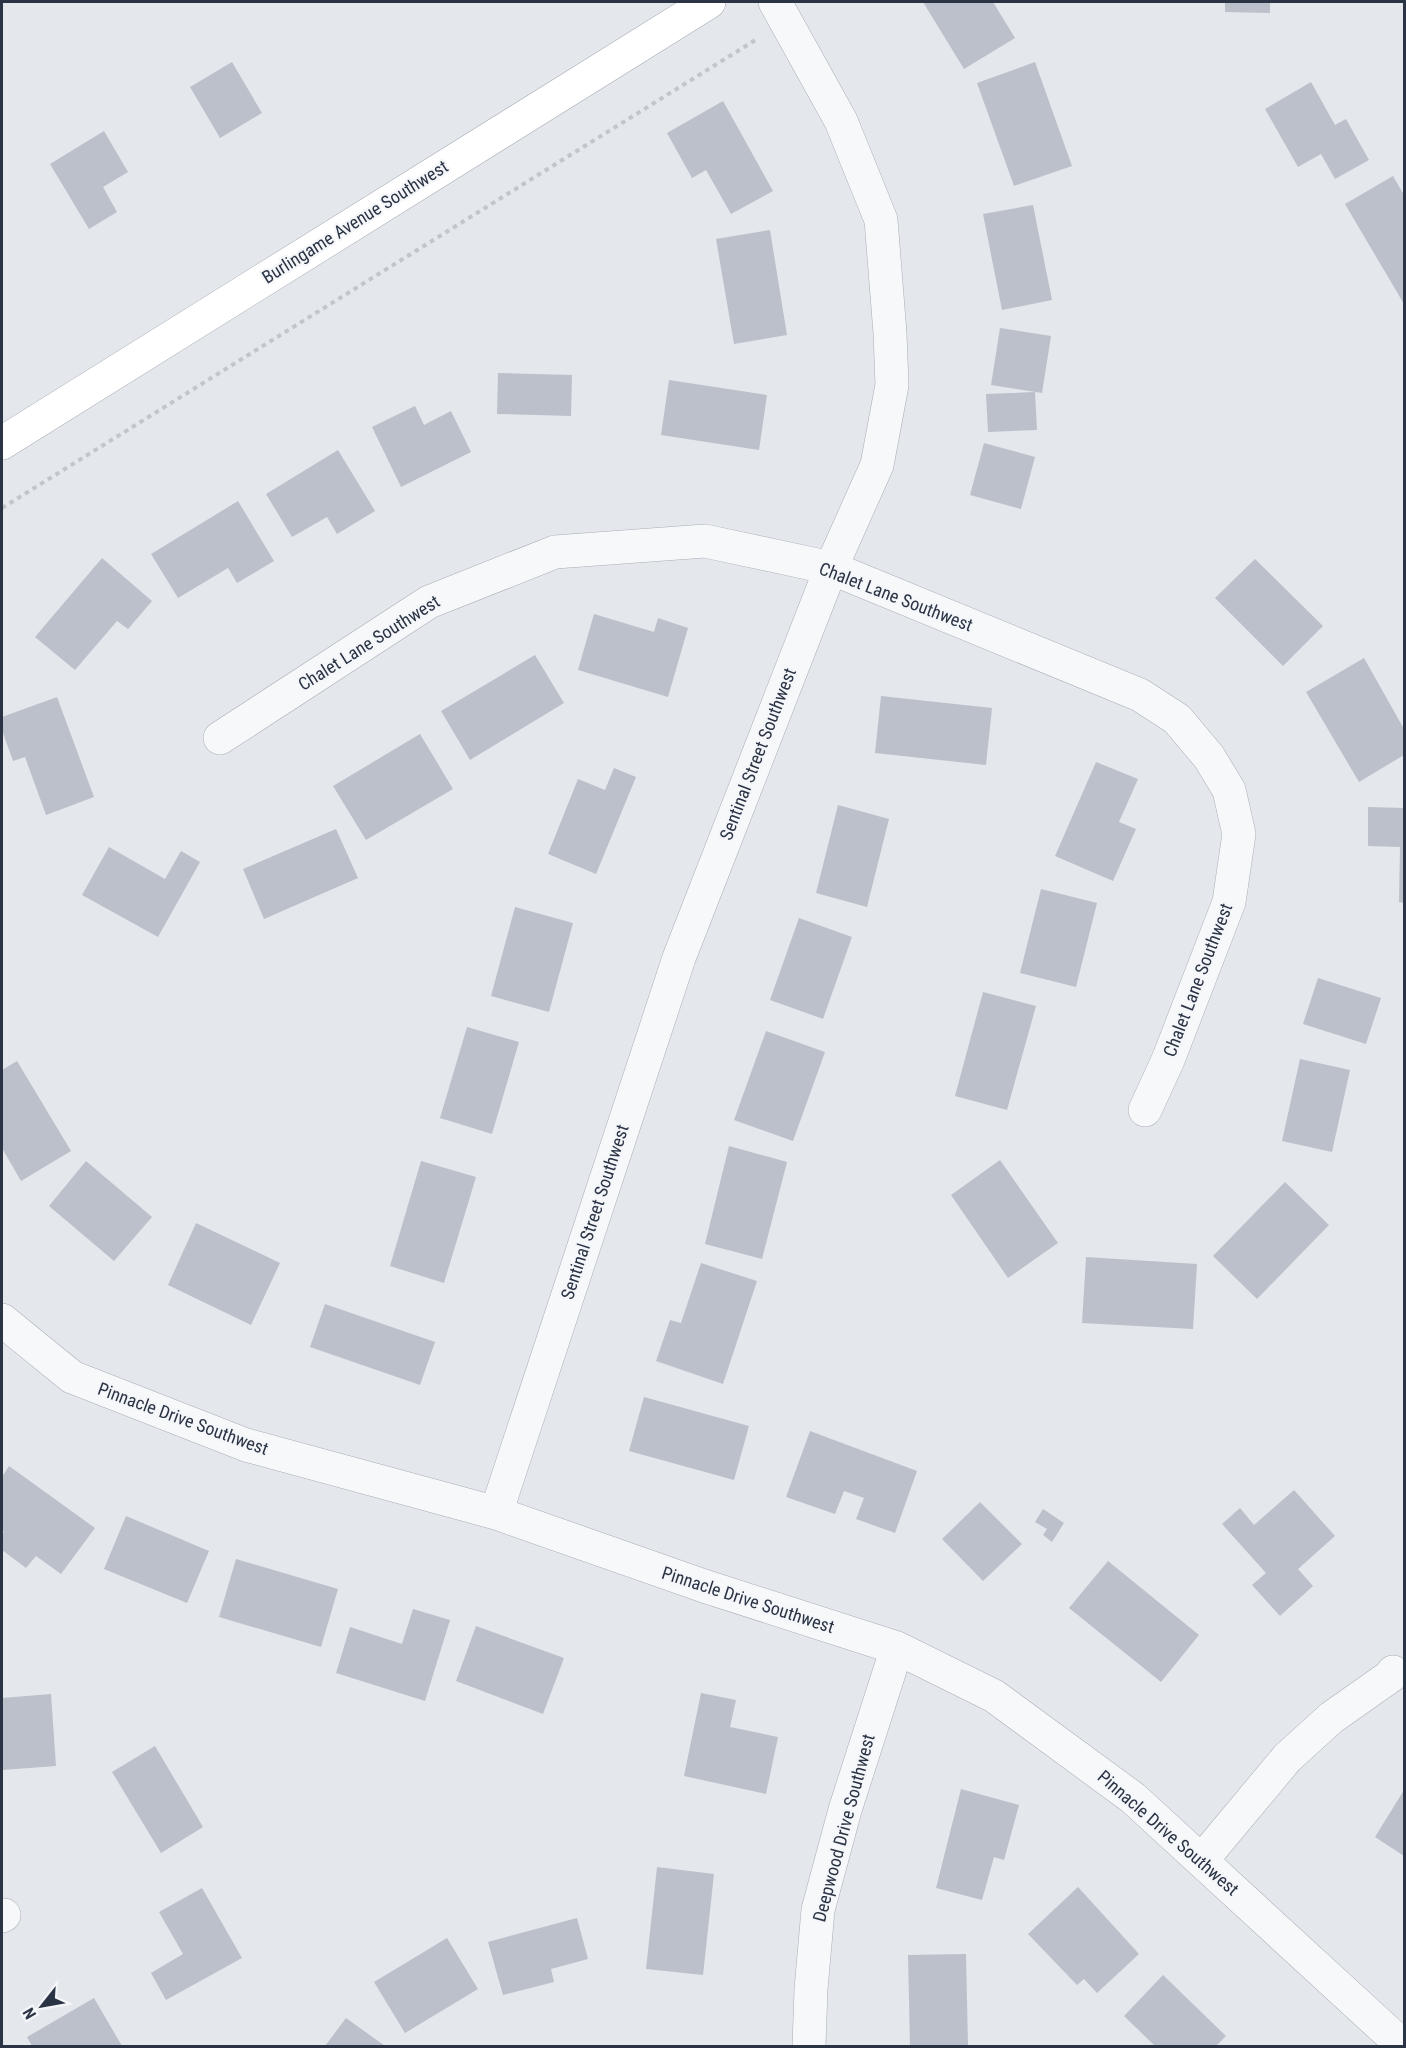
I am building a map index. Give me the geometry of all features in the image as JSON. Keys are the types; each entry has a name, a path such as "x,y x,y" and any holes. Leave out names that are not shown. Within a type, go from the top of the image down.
{"street":[{"name":"Burlingame Avenue Southwest","path":"2,443 709,2"},
{"name":"Sentinal Street Southwest","path":"496,1513 679,958 831,568 876,465 891,385 890,322 881,220 841,121 781,11"},
{"name":"Chalet Lane Southwest","path":"220,738 429,602 555,552 705,541 831,568 1140,695 1177,719 1209,757 1229,790 1239,834 1229,902 1168,1060 1145,1110"},
{"name":"Pinnacle Drive Southwest","path":"2,1320 72,1377 246,1445 496,1513 705,1586 897,1648 994,1696 1132,1798 1403,2046"},
{"name":"Deepwood Drive Southwest","path":"809,2046 818,1910 845,1810 897,1648"},
{"path":"1202,1860 1287,1758 1330,1718 1392,1676 1393,1672"}],"path":[{"path":"2,508 781,11"}],"building":[{"path":"923,2 993,2 1015,38 964,69"},
{"path":"1225,2 1270,2 1270,13 1225,12"},
{"path":"232,62 262,113 220,138 190,87"},
{"path":"1035,62 1072,166 1014,186 977,83"},
{"path":"1311,82 1335,125 1346,119 1369,160 1335,179 1321,154 1298,167 1265,109"},
{"path":"723,101 773,191 731,214 706,170 692,178 667,133"},
{"path":"104,131 128,172 103,187 117,212 89,229 50,164"},
{"path":"1393,176 1404,195 1404,304 1345,204"},
{"path":"1033,205 1052,300 1002,310 983,214"},
{"path":"770,230 787,335 734,344 716,239"},
{"path":"1000,328 1051,336 1042,393 991,385"},
{"path":"498,373 572,375 571,416 497,414"},
{"path":"669,380 767,395 759,450 661,435"},
{"path":"1035,392 1037,430 988,432 986,394"},
{"path":"415,406 424,425 451,411 471,452 401,487 372,427"},
{"path":"984,443 1035,457 1021,509 970,495"},
{"path":"338,450 375,511 337,534 327,517 292,537 266,494"},
{"path":"238,501 274,561 237,583 228,568 178,598 151,554"},
{"path":"102,558 152,601 128,629 117,621 75,670 35,637"},
{"path":"1255,559 1323,626 1283,666 1215,598"},
{"path":"594,614 654,632 658,618 688,628 668,697 578,670"},
{"path":"535,655 564,703 470,760 441,711"},
{"path":"1364,658 1404,729 1404,755 1359,782 1306,692"},
{"path":"881,696 992,708 986,765 875,753"},
{"path":"57,697 94,797 46,815 25,757 13,761 2,730 2,717"},
{"path":"420,734 453,789 366,840 333,786"},
{"path":"1096,762 1138,779 1119,822 1136,829 1113,881 1055,856"},
{"path":"614,768 636,777 596,874 548,854 578,779 605,790"},
{"path":"838,805 889,819 867,907 816,893"},
{"path":"1368,807 1404,808 1404,903 1399,902 1400,847 1368,846"},
{"path":"336,829 358,878 264,919 243,869"},
{"path":"109,847 165,879 181,851 200,862 158,937 82,895"},
{"path":"1041,889 1097,903 1076,987 1020,973"},
{"path":"515,907 573,923 549,1012 491,996"},
{"path":"799,918 852,937 823,1019 770,1000"},
{"path":"1318,978 1381,998 1366,1044 1303,1024"},
{"path":"983,992 1036,1006 1007,1110 955,1096"},
{"path":"467,1027 519,1042 492,1134 440,1118"},
{"path":"766,1031 825,1052 793,1141 734,1120"},
{"path":"1300,1059 1350,1070 1332,1152 1282,1141"},
{"path":"17,1061 71,1151 21,1181 2,1148 2,1070"},
{"path":"729,1146 787,1162 762,1259 705,1244"},
{"path":"1000,1160 1058,1243 1008,1278 951,1195"},
{"path":"86,1161 152,1217 114,1261 49,1206"},
{"path":"421,1161 476,1177 444,1283 390,1266"},
{"path":"1285,1182 1329,1225 1257,1299 1213,1256"},
{"path":"196,1223 280,1263 251,1325 168,1285"},
{"path":"1086,1257 1197,1264 1193,1329 1082,1323"},
{"path":"701,1263 757,1281 723,1384 656,1361 670,1320 681,1323"},
{"path":"325,1304 435,1342 420,1385 310,1347"},
{"path":"644,1397 749,1426 734,1480 629,1451"},
{"path":"810,1431 917,1471 895,1533 856,1519 864,1498 844,1491 835,1514 786,1497"},
{"path":"9,1466 95,1528 61,1574 36,1556 26,1568 2,1550 4,1532 2,1530 2,1477"},
{"path":"1294,1490 1335,1536 1298,1569 1313,1586 1280,1616 1252,1585 1266,1573 1222,1524 1240,1508 1254,1525"},
{"path":"980,1502 1022,1544 983,1581 942,1539"},
{"path":"1043,1509 1064,1523 1052,1542 1043,1535 1047,1529 1035,1522"},
{"path":"126,1516 209,1551 187,1603 104,1569"},
{"path":"236,1559 338,1589 321,1647 219,1617"},
{"path":"1108,1561 1199,1635 1161,1682 1069,1608"},
{"path":"413,1609 450,1620 425,1701 336,1673 350,1627 402,1644"},
{"path":"476,1626 564,1658 543,1714 456,1681"},
{"path":"701,1693 736,1700 730,1727 778,1737 766,1794 684,1776"},
{"path":"51,1694 56,1766 2,1770 2,1698"},
{"path":"155,1746 203,1827 161,1853 112,1772"},
{"path":"961,1789 1019,1805 1004,1860 994,1857 982,1900 936,1888"},
{"path":"1404,1790 1404,1856 1375,1837"},
{"path":"657,1867 714,1874 703,1975 646,1969"},
{"path":"1078,1887 1139,1954 1097,1993 1084,1979 1077,1985 1028,1934"},
{"path":"202,1888 242,1958 166,2000 151,1973 183,1954 159,1912"},
{"path":"577,1918 588,1959 551,1969 554,1982 503,1995 488,1942"},
{"path":"447,1938 478,1989 405,2033 374,1982"},
{"path":"966,1954 968,2046 910,2046 908,1955"},
{"path":"1163,1975 1226,2036 1216,2046 1155,2046 1124,2016"},
{"path":"94,1998 122,2046 32,2046 27,2037"},
{"path":"346,2018 385,2046 325,2046"}]}
